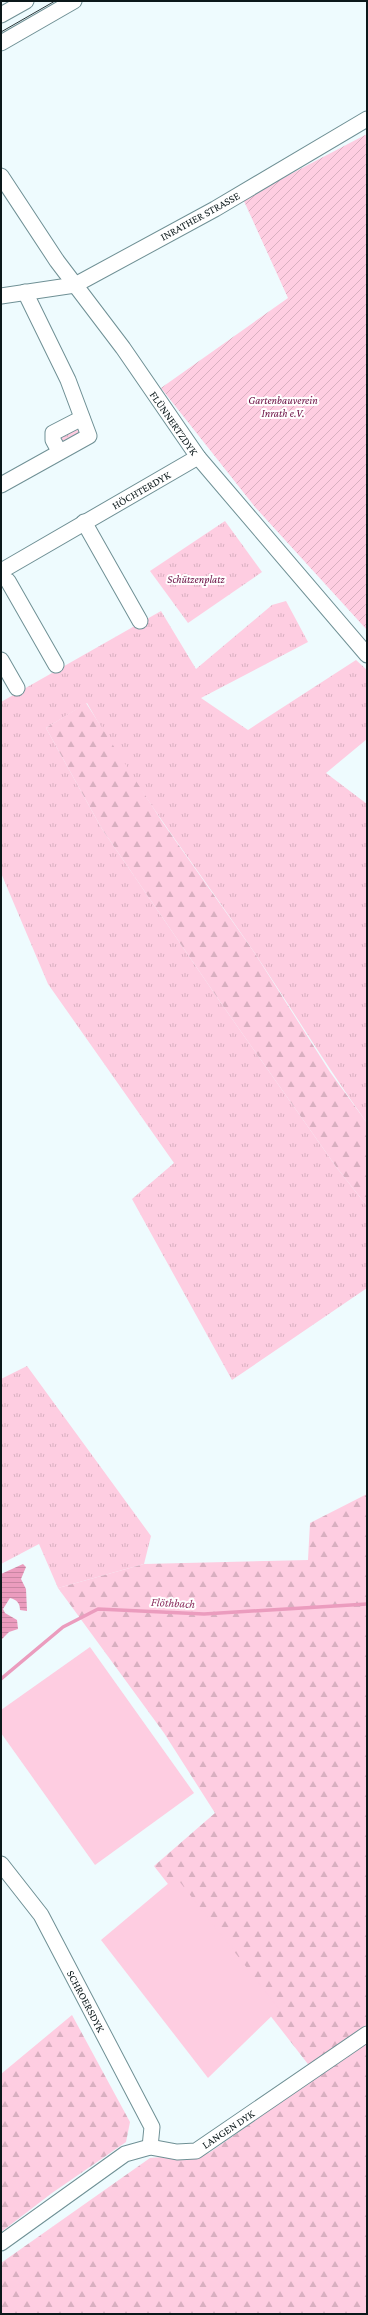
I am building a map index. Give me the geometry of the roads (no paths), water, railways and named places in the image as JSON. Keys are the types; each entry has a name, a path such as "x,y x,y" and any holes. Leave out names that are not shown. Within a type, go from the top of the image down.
{"street":[{"path":"1,15 26,1"},
{"path":"1,43 74,1"},
{"name":"INRATHER STRASSE","path":"1,296 75,285 215,210 367,119"},
{"name":"FLÜNNERTZDYK","path":"1,176 75,285 122,348 198,457 367,655"},
{"path":"1,485 59,451 89,436 68,380 25,292"},
{"name":"HÖCHTERDYK","path":"56,665 3,576 84,522 198,457"},
{"path":"84,522 140,621"},
{"path":"1,660 17,688"},
{"name":"SCHROERSDYK","path":"1,1864 41,1915 152,2127 150,2147"},
{"name":"LANGEN DYK","path":"1,2243 125,2154 150,2147 177,2152 196,2151 367,2034"}],"waterway":[{"name":"Flöthbach","path":"1,1679 63,1627 98,1609 204,1614 367,1604"}],"tram line":[{"path":"1,32 55,1"}],"park label":[{"name":"Gartenbauverein Inrath e.V.","path":"283,406"},
{"name":"Schützenplatz","path":"196,579"}]}
